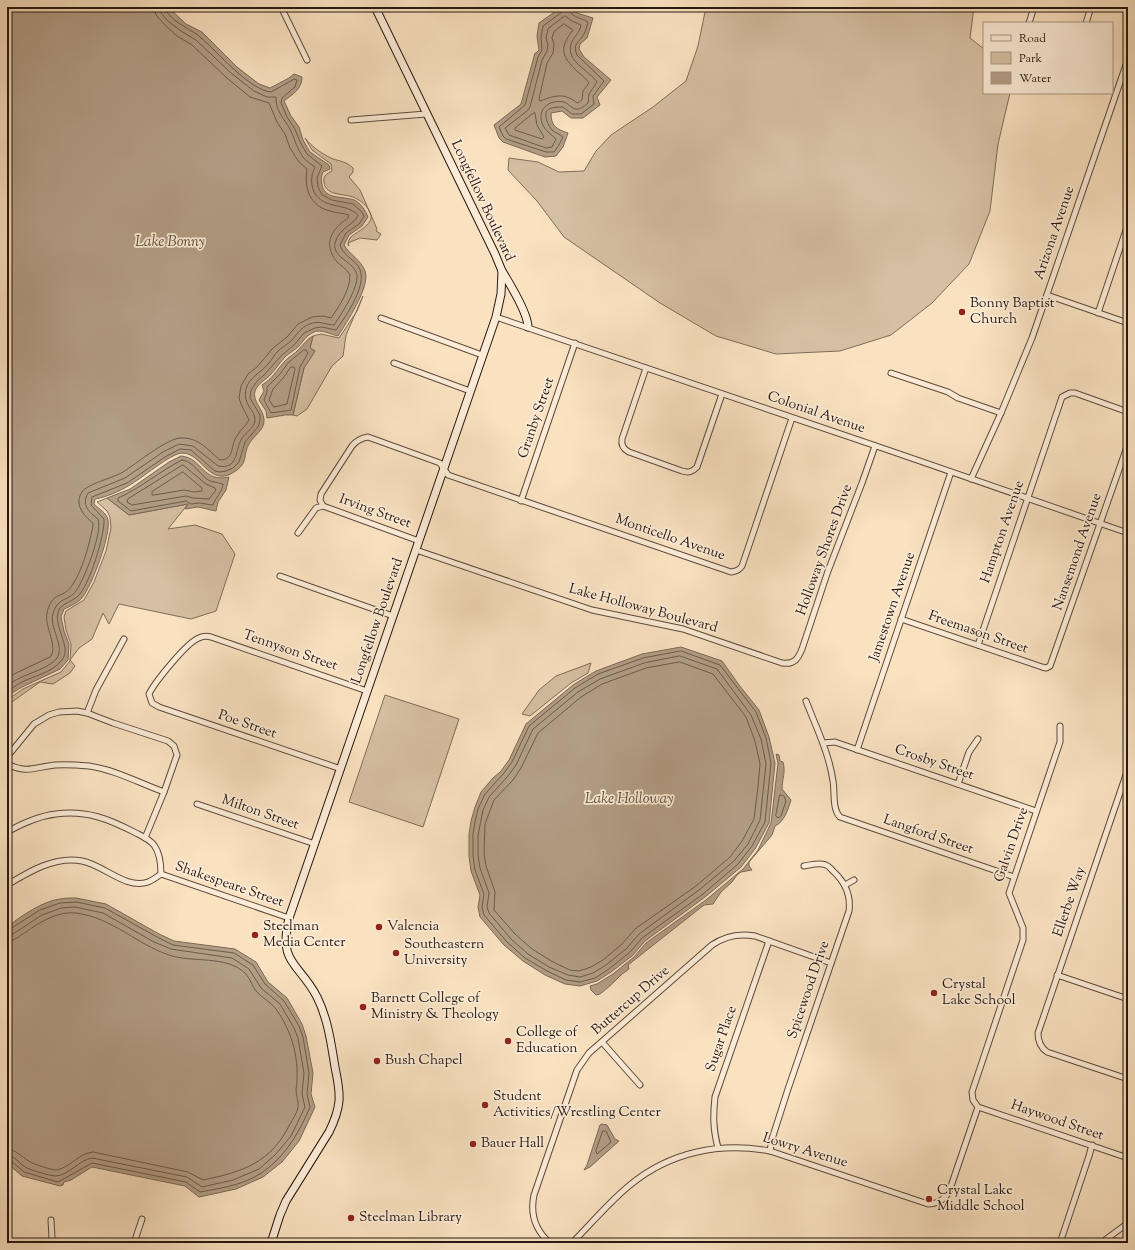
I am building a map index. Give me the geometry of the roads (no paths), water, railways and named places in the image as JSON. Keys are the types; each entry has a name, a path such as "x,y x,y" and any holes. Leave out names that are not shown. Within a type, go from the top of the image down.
{"street":[{"path":"281,7 307,60"},
{"name":"Longfellow Boulevard","path":"270,1243 286,1201 334,1122 339,1099 332,1049 323,1009 312,987 296,968 287,952 285,944 289,918 496,317 501,294 502,271 495,254 375,7"},
{"path":"1029,22 1034,7"},
{"path":"1086,22 1091,7"},
{"name":"Arizona Avenue","path":"971,478 1023,362 1128,59"},
{"path":"351,120 426,114"},
{"path":"1098,313 1128,224"},
{"path":"502,271 528,321 528,327"},
{"path":"1047,295 1128,323"},
{"name":"Colonial Avenue","path":"496,317 971,478 1128,533"},
{"path":"381,318 482,355"},
{"name":"Granby Street","path":"522,501 575,343"},
{"path":"394,363 470,391"},
{"path":"646,368 621,443 629,452 687,473 693,471 697,467 722,394"},
{"path":"891,373 948,392 958,398 1001,413"},
{"name":"Hampton Avenue","path":"978,645 1062,397 1070,393 1075,393 1128,412"},
{"name":"Monticello Avenue","path":"323,506 320,500 321,494 352,446 354,443 368,437 440,464 448,475 731,572 739,570 742,566 792,418"},
{"name":"Nansemond Avenue","path":"1048,667 1052,663 1128,444"},
{"name":"Holloway Shores Drive","path":"796,662 802,649 828,571 875,446"},
{"name":"Jamestown Avenue","path":"856,750 951,472"},
{"path":"298,533 316,508 323,506"},
{"name":"Irving Street","path":"323,506 419,540"},
{"name":"Lake Holloway Boulevard","path":"416,550 593,610 683,629 782,663 789,664 796,662"},
{"path":"280,576 393,616"},
{"name":"Freemason Street","path":"901,619 1042,667 1048,667"},
{"name":"Tennyson Street","path":"149,698 151,690 181,653 194,640 205,636 218,639 367,691"},
{"path":"87,713 96,690 124,639"},
{"name":"Poe Street","path":"149,698 152,703 159,706 341,769"},
{"path":"806,701 823,744"},
{"path":"7,756 34,724 49,715 68,711 87,713 168,741 174,746 177,755 145,838"},
{"name":"Galvin Drive","path":"978,1107 973,1100 972,1092 1023,940 1023,928 1009,893 1060,742 1060,726"},
{"path":"958,784 969,752 978,739"},
{"name":"Crosby Street","path":"823,744 835,742 1036,811"},
{"name":"Langford Street","path":"823,744 835,791 836,814 844,819 1014,877"},
{"path":"7,764 27,770 55,765 88,766 124,775 164,792"},
{"name":"Ellerbe Way","path":"1128,769 1038,1033 1039,1043 1047,1052 1128,1079"},
{"path":"1122,788 1128,790"},
{"name":"Milton Street","path":"197,804 315,844"},
{"name":"Shakespeare Street","path":"7,832 26,822 44,816 57,814 77,813 106,819 145,838 153,844 160,858 161,874"},
{"name":"Shakespeare Street","path":"7,885 43,865 61,860 81,861 91,863 134,884 147,882 161,874 289,918"},
{"name":"Spicewood Drive","path":"770,1151 772,1139 849,911 848,895 845,885 837,874 827,865 819,863 804,866"},
{"path":"845,885 854,880"},
{"name":"Buttercup Drive","path":"550,1243 542,1235 536,1225 533,1214 534,1195 577,1070 589,1053 718,940 736,935 746,935 769,941 831,963"},
{"name":"Sugar Place","path":"718,1148 714,1134 713,1119 715,1097 769,941"},
{"path":"1057,975 1128,999"},
{"path":"602,1042 640,1085"},
{"name":"Haywood Street","path":"978,1107 1128,1158"},
{"name":"Lowry Avenue","path":"572,1243 630,1185 655,1168 686,1154 718,1148 747,1148 770,1151 928,1204 939,1202 945,1198 949,1192 978,1107"},
{"path":"1060,1243 1092,1146"},
{"path":"134,1243 142,1219"},
{"path":"50,1243 52,1238 51,1220"},
{"path":"1101,1243 1128,1223"}],"water":[{"name":"Lake Bonny","path":"7,7 168,7 186,24 202,32 237,67 259,84 270,88 294,74 302,77 299,88 284,101 291,116 299,127 303,140 310,152 329,165 330,169 323,172 321,178 324,190 335,197 356,201 366,212 368,217 362,226 349,235 344,245 363,267 366,278 361,295 352,314 338,336 317,331 305,338 258,386 254,395 263,415 264,423 249,444 243,464 237,470 228,475 220,476 213,474 189,454 177,454 124,488 108,496 95,499 94,504 104,513 108,520 107,537 100,560 86,592 79,601 64,609 61,617 69,644 68,660 60,669 22,687 7,696"},
{"path":"564,7 571,7 577,13 593,18 587,38 580,44 579,49 584,57 611,80 597,97 600,105 583,118 571,118 562,111 551,113 553,124 560,130 568,133 563,147 556,156 545,157 503,142 499,138 494,125 521,104 535,53 539,50 537,36 539,23"},
{"path":"313,336 310,348 315,351 304,368 293,415 267,418 266,411 259,400 264,391 262,385 272,377 286,360"},
{"path":"181,456 194,461 213,477 229,477 226,490 218,502 216,511 198,507 185,509 188,504 129,515 107,498 130,489 169,462"},
{"name":"Lake Holloway","path":"681,647 722,661 759,710 769,737 775,763 769,823 755,849 741,867 705,897 645,941 633,955 597,981 580,986 565,984 545,975 523,961 504,945 480,917 478,907 480,895 471,871 469,856 469,834 475,807 481,792 501,771 509,760 526,724 573,685 596,671 642,654"},
{"path":"776,754 779,755 780,761 783,762 784,766 782,789 791,800 787,812 781,822 775,826 772,835 749,862 749,866 752,870 741,872 737,875 721,892 713,904 704,905 628,965 629,969 603,992 596,995 591,990 590,986 597,984 613,974 634,957 646,943 706,900 743,869 758,850 771,823 778,763"},
{"path":"76,898 106,904 174,941 235,949 256,962 268,982 287,998 302,1024 306,1036 313,1073 311,1094 315,1107 299,1141 282,1162 263,1177 236,1189 199,1197 185,1186 92,1167 71,1180 64,1182 63,1185 60,1186 22,1176 7,1163 7,927 25,914 53,900"},
{"path":"600,1125 607,1125 615,1139 619,1141 590,1167 584,1170"}],"place":[{"name":"Bonny Baptist Church","path":"962,312"},
{"name":"Valencia","path":"379,927"},
{"name":"Steelman Media Center","path":"255,935"},
{"name":"Southeastern University","path":"396,953"},
{"name":"Crystal Lake School","path":"934,993"},
{"name":"Barnett College of Ministry & Theology","path":"363,1007"},
{"name":"College of Education","path":"508,1041"},
{"name":"Bush Chapel","path":"377,1061"},
{"name":"Student Activities/Wrestling Center","path":"485,1105"},
{"name":"Bauer Hall","path":"473,1144"},
{"name":"Crystal Lake Middle School","path":"929,1199"},
{"name":"Steelman Library","path":"351,1218"}]}
